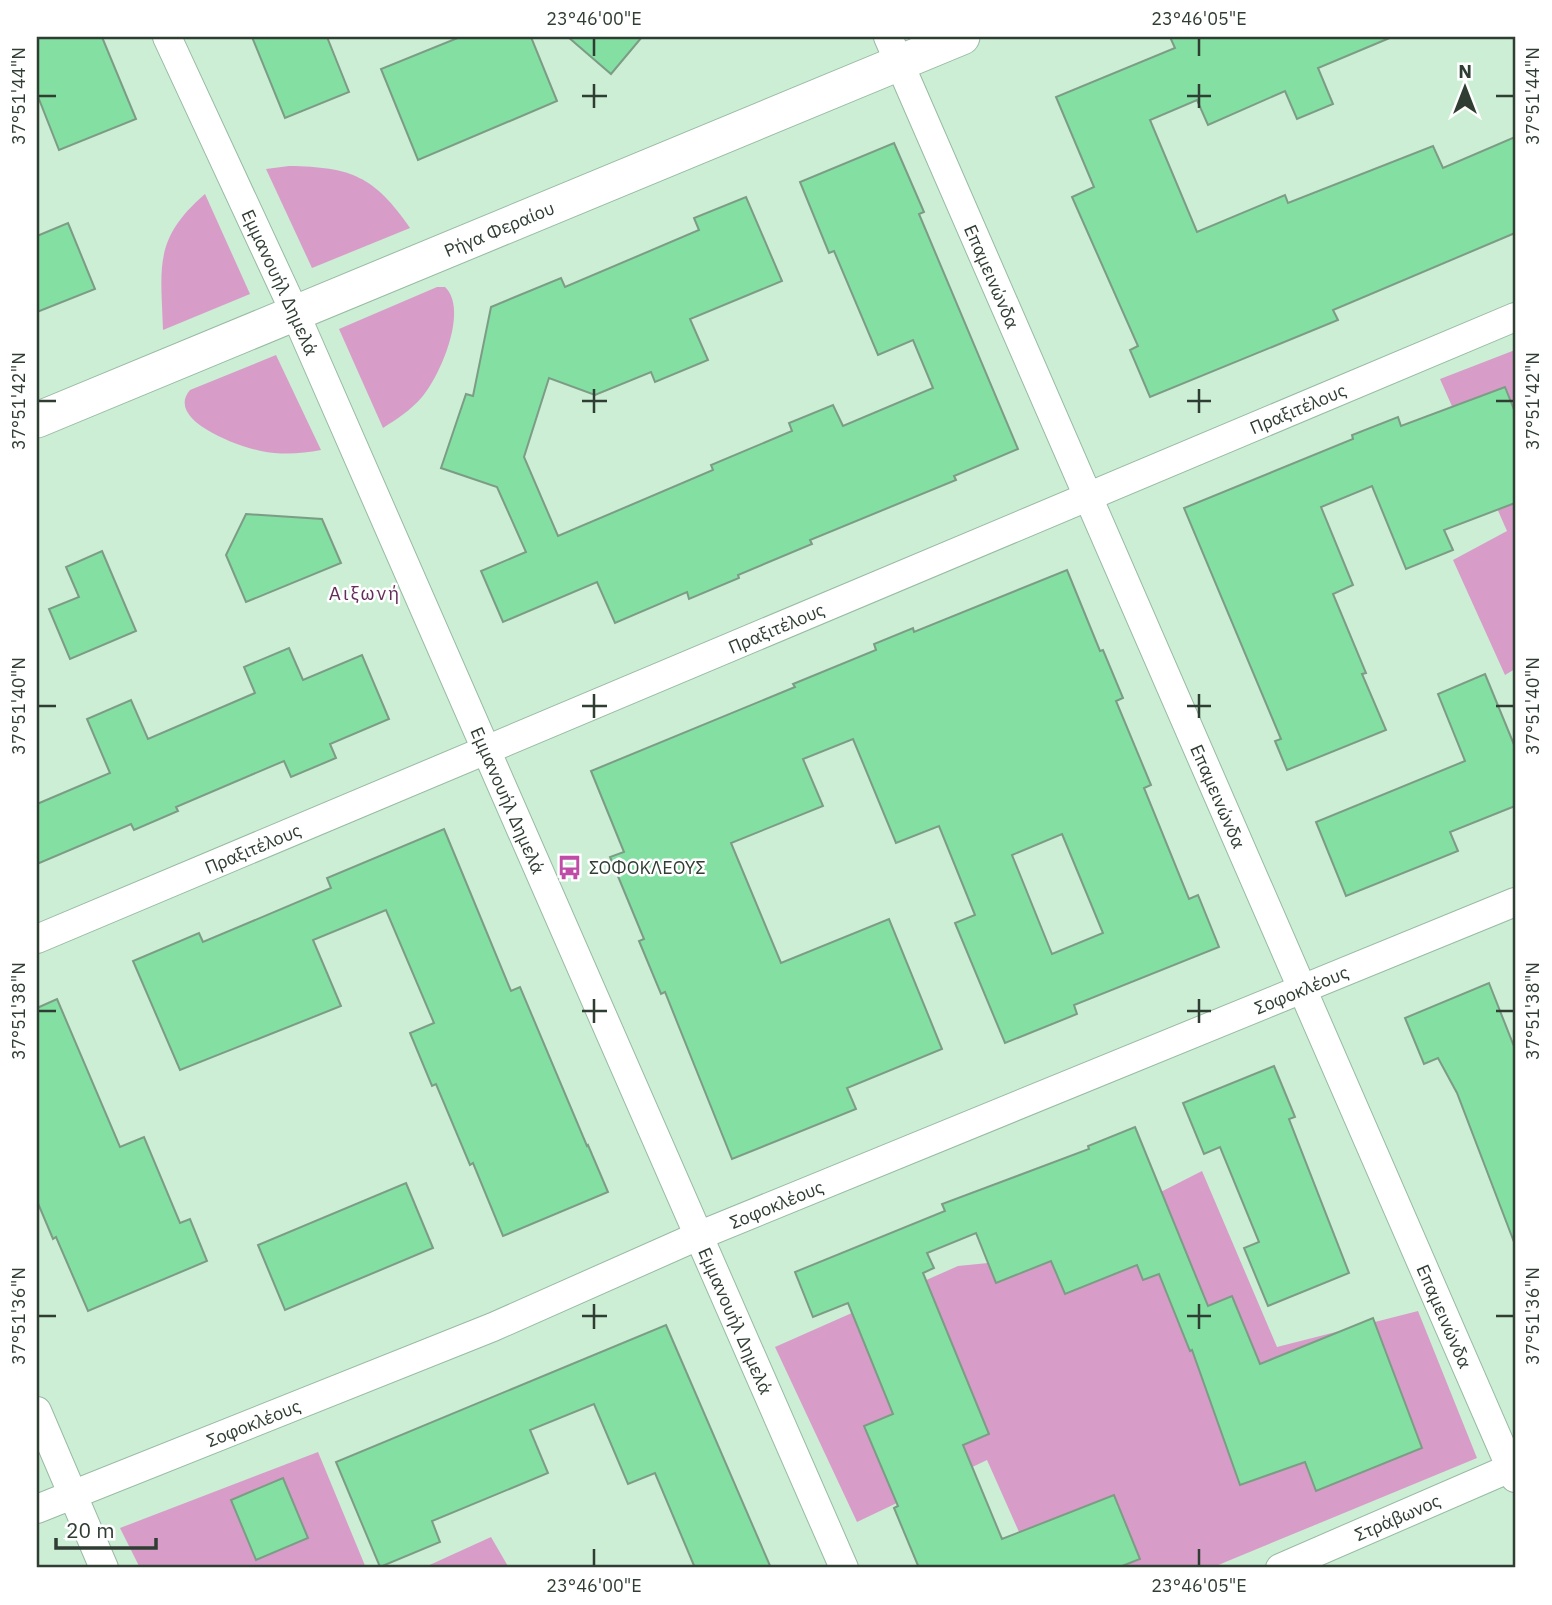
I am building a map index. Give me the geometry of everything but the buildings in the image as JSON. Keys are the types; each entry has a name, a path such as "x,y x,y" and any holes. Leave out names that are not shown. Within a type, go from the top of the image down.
{"street":[{"name":"Εμμανουήλ Δημελά","path":"167,37 295,313 844,1568"},
{"name":"Ρήγα Φεραίου","path":"37,420 295,313 894,50 962,37"},
{"name":"Επαμεινώνδα","path":"894,50 1514,1471"},
{"name":"Πραξιτέλους","path":"37,939 1515,317"},
{"name":"Σοφοκλέους","path":"37,1509 493,1327 698,1236 1515,902"},
{"path":"37,1411 104,1568"},
{"name":"Στράβωνος","path":"1280,1568 1514,1471"}],"shaded area":[{"path":"289,166 329,169 359,178 385,197 410,228 312,268 266,169"},
{"path":"205,194 250,294 163,330 161,288 168,240 188,210"},
{"path":"437,287 445,287 452,297 454,311 444,359 422,397 383,428 339,329"},
{"path":"1515,350 1515,669 1505,675 1453,560 1507,531 1440,379"},
{"path":"276,355 321,450 284,453 251,448 222,438 187,412 185,401 190,390"},
{"path":"1202,1171 1277,1347 1418,1311 1477,1458 1211,1568 1035,1568 987,1460 857,1522 775,1347 958,1266 1029,1259"},
{"path":"318,1452 366,1568 140,1568 120,1528"},
{"path":"491,1537 509,1568 423,1568"}],"place":[{"name":"ΣΟΦΟΚΛΕΟΥΣ","path":"569,867"}],"district":[{"name":"Αιξωνή","path":"365,593"}]}
